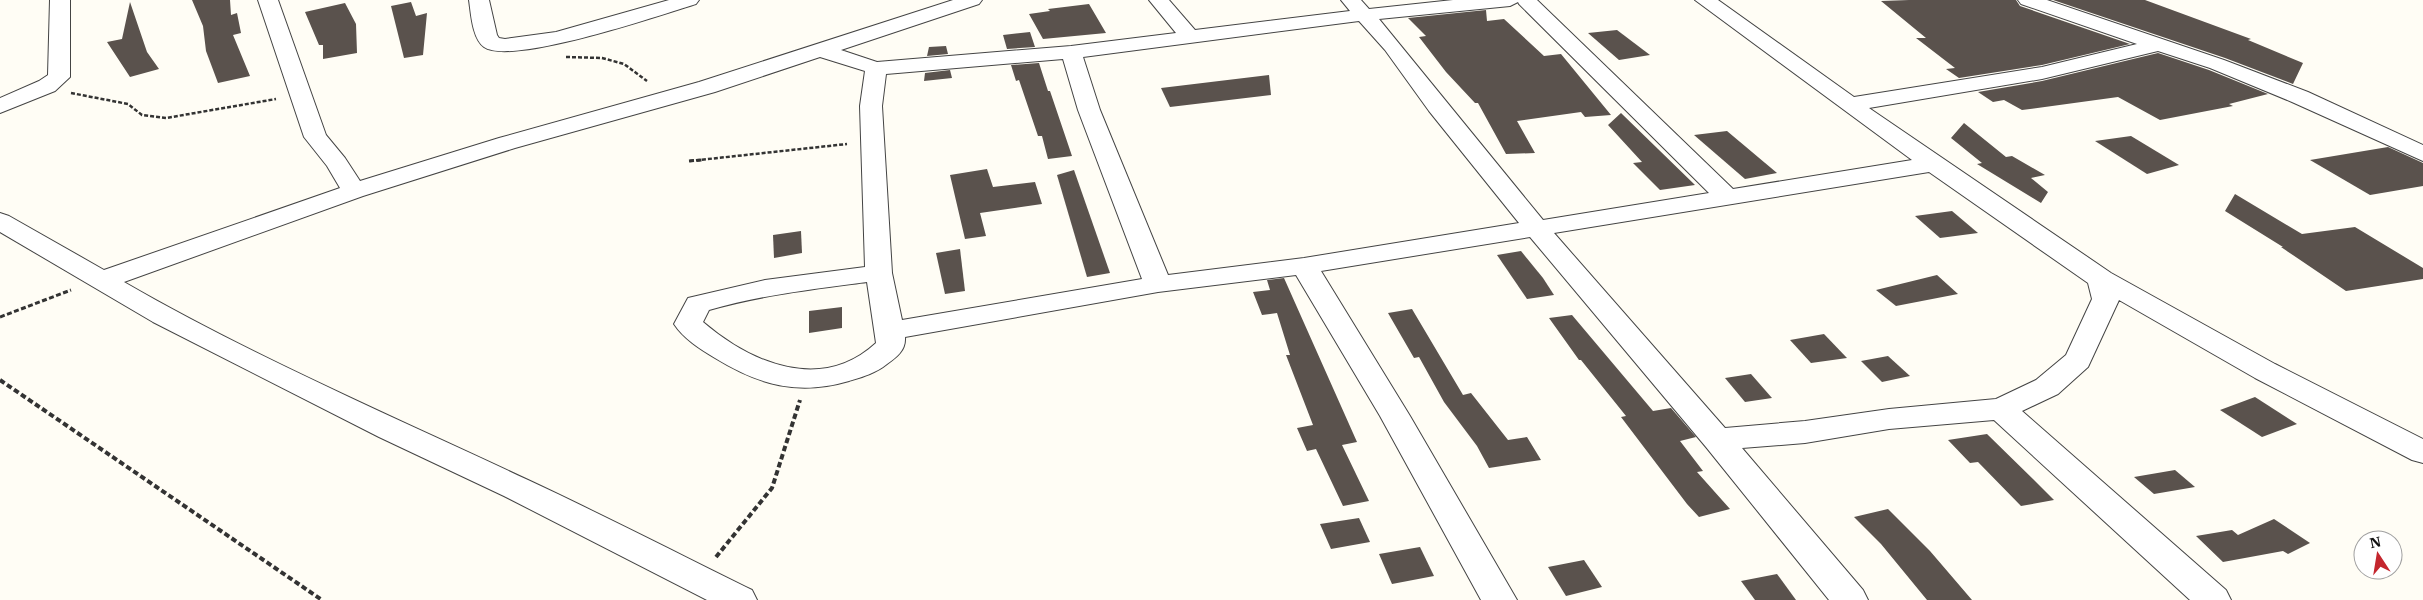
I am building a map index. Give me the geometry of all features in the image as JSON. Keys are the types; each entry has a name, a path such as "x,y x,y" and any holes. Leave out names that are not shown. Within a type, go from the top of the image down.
{"street":[{"path":"0,106 47,86 59,77 60,0"},
{"path":"268,0 315,137 337,164 354,191"},
{"path":"478,0 488,38 492,43 511,45 552,39 689,0"},
{"path":"102,280 354,191 516,140 650,104 972,0"},
{"path":"1159,0 1190,37"},
{"path":"818,49 876,68 1071,52 1190,37 1358,8 1510,0"},
{"path":"1526,0 1728,198"},
{"path":"1705,0 1933,164 2101,279 2265,371 2423,452"},
{"path":"2028,0 2162,44 2300,97 2423,154"},
{"path":"1358,8 1392,46 1437,106 1536,228 1717,439 1850,600"},
{"path":"1850,104 2042,73 2162,44"},
{"path":"1071,52 1089,110 1158,284"},
{"path":"876,68 872,106 879,273 891,345 874,362 837,375 806,382 776,377 744,362 700,336 688,324 698,304 741,292 812,280 879,273"},
{"path":"890,331 1158,284 1304,266 1933,164"},
{"path":"0,220 162,316 390,430 516,488 700,578 739,600"},
{"path":"1304,266 1394,416 1499,600"},
{"path":"1717,439 1805,432 1889,419 2001,409 2047,387 2078,360 2106,299 2101,279"},
{"path":"2001,409 2213,600"}],"path":[{"path":"552,39 566,58 602,58 624,64 656,88 650,104"},
{"path":"47,86 128,104 142,115 166,118 301,94"},
{"path":"689,161 873,142"},
{"path":"0,318 102,280"},
{"path":"0,380 322,600"},
{"path":"700,578 772,488 806,382"}],"building":[{"path":"192,0 230,0 231,15 237,13 241,33 233,35 250,76 218,83 206,51 203,26"},
{"path":"2016,0 2020,6 2130,44 2042,65 1959,78 1946,69 1955,68 1916,38 1926,38 1881,1"},
{"path":"2053,0 2145,0 2251,39 2248,40 2303,63 2293,84 2225,58"},
{"path":"130,2 147,52 159,69 130,77 107,42 122,39"},
{"path":"411,2 416,16 427,13 423,55 404,58 391,6"},
{"path":"345,3 356,24 357,53 323,59 323,45 319,45 305,12"},
{"path":"1089,4 1106,33 1043,39 1029,14 1050,11 1048,9"},
{"path":"1486,10 1487,21 1504,19 1544,56 1561,54 1611,115 1585,117 1581,112 1517,121 1535,153 1506,154 1478,103 1475,103 1446,72 1419,37 1426,36 1408,18"},
{"path":"1617,30 1650,55 1619,60 1588,33"},
{"path":"1030,32 1035,47 1007,49 1003,35"},
{"path":"946,46 948,54 927,56 929,47"},
{"path":"2158,53 2209,70 2268,94 2229,104 2233,106 2160,120 2118,97 2022,110 2004,100 1993,102 1978,92 2042,81"},
{"path":"1039,63 1072,156 1048,159 1042,136 1038,136 1019,80 1016,81 1011,65"},
{"path":"950,70 952,78 924,81 925,73"},
{"path":"1269,75 1271,95 1170,107 1161,88"},
{"path":"1621,113 1695,185 1660,190 1633,163 1642,162 1608,125"},
{"path":"1964,123 2006,157 2012,156 2045,175 2031,178 2048,192 2041,203 1977,164 1982,163 1951,138"},
{"path":"1727,131 1777,173 1745,179 1694,135"},
{"path":"2131,136 2179,165 2147,174 2095,141"},
{"path":"2388,147 2423,163 2423,186 2370,195 2310,160"},
{"path":"987,169 993,187 1035,182 1042,204 980,213 986,236 965,239 950,175"},
{"path":"1074,170 1110,273 1087,277 1057,175"},
{"path":"2235,194 2302,234 2355,227 2423,268 2423,279 2346,291 2281,247 2283,247 2225,211"},
{"path":"1952,211 1978,233 1940,238 1915,216"},
{"path":"801,231 802,253 774,258 773,235"},
{"path":"960,249 965,291 945,294 936,253"},
{"path":"1521,251 1554,295 1527,299 1497,255"},
{"path":"1937,275 1958,294 1896,306 1876,290"},
{"path":"1284,278 1357,442 1342,445 1369,501 1343,506 1316,449 1307,451 1297,428 1313,425 1286,355 1290,355 1277,313 1262,315 1253,292 1270,290 1267,280"},
{"path":"842,307 842,328 809,333 809,311"},
{"path":"1412,309 1463,395 1471,393 1508,440 1527,437 1541,460 1489,468 1477,446 1444,402 1419,357 1414,358 1388,313"},
{"path":"1572,315 1653,411 1671,408 1696,437 1680,441 1703,471 1697,472 1730,509 1699,517 1687,504 1621,417 1626,416 1581,360 1579,360 1549,318"},
{"path":"1824,334 1847,358 1811,363 1790,340"},
{"path":"1888,356 1910,376 1882,382 1861,361"},
{"path":"1751,374 1772,398 1745,402 1725,378"},
{"path":"2255,397 2297,424 2262,437 2220,410"},
{"path":"1987,434 2054,500 2021,506 1978,462 1970,463 1948,440"},
{"path":"2175,470 2195,487 2154,494 2134,477"},
{"path":"1888,509 1930,551 1972,600 1927,600 1881,544 1854,517"},
{"path":"1359,518 1370,542 1331,549 1320,524"},
{"path":"2274,519 2310,543 2288,554 2283,551 2223,562 2196,536 2232,530 2238,535"},
{"path":"1420,547 1434,576 1392,584 1379,554"},
{"path":"1584,560 1602,587 1566,596 1548,567"},
{"path":"1777,574 1796,600 1755,600 1741,581"}]}
